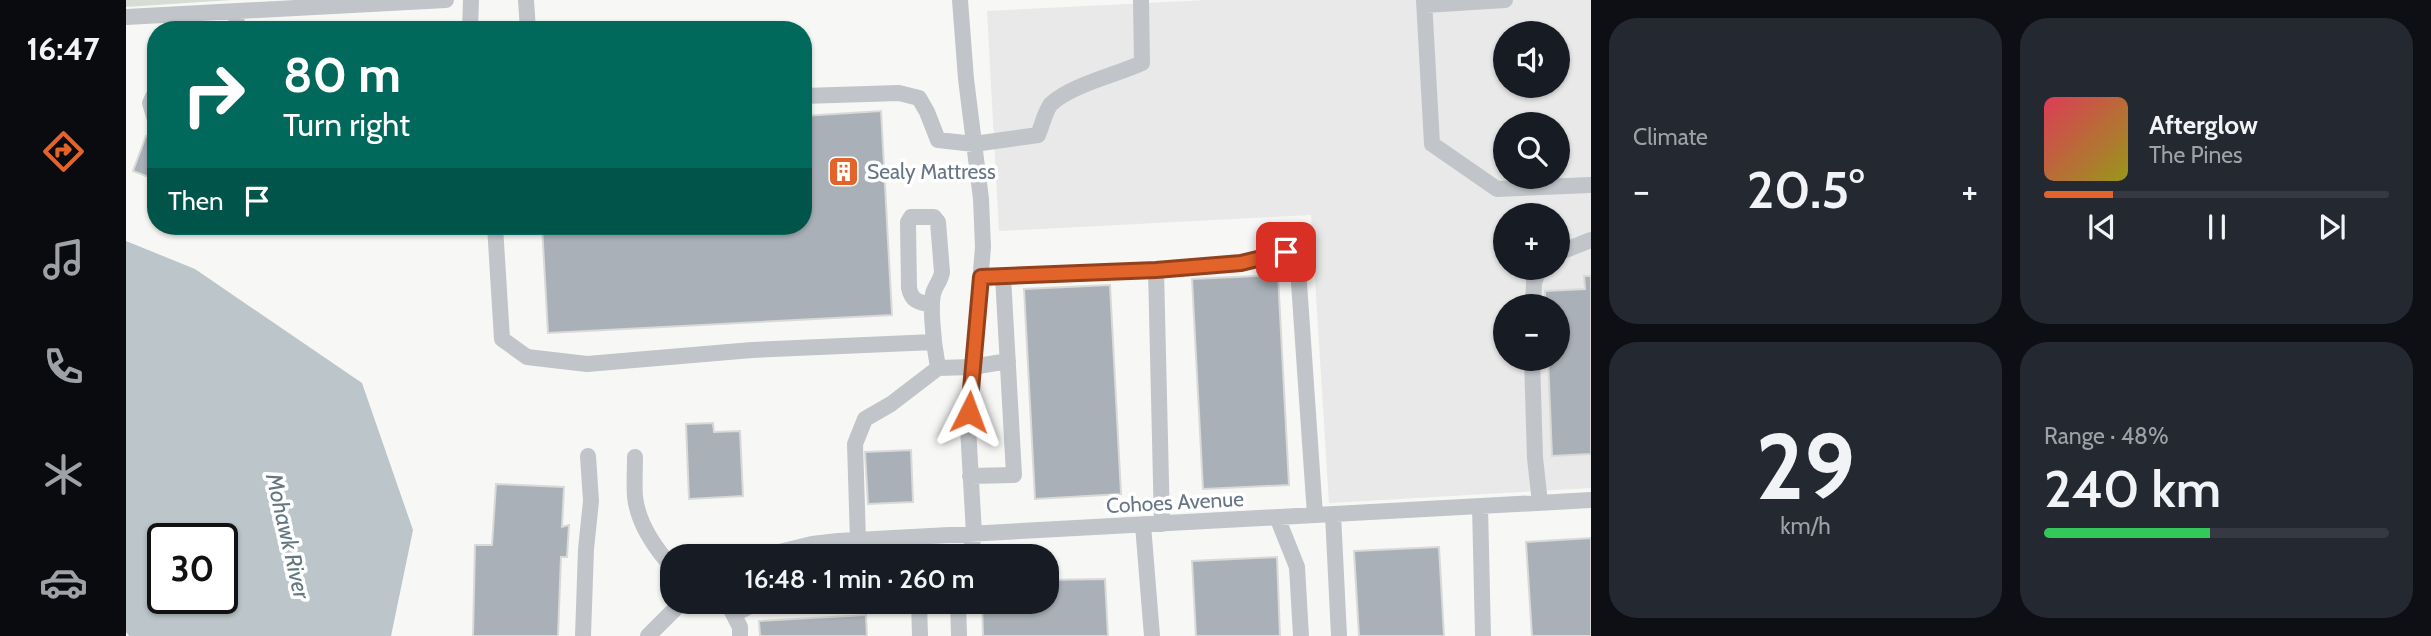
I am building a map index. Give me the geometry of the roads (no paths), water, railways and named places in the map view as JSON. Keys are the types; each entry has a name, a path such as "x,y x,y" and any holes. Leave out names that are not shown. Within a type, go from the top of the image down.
{"street":[{"path":"126,17 446,0"},
{"path":"470,21 471,0"},
{"path":"526,0 527,21"},
{"path":"960,0 982,224 981,277 968,427 973,544"},
{"path":"812,96 899,93 919,98 938,140 974,144 1038,135 1050,105 1074,89 1117,75 1142,63 1141,0"},
{"path":"1505,0 1424,2 1432,144 1497,189 1591,185"},
{"path":"236,11 237,21"},
{"path":"932,305 915,302 911,296 908,222 911,216 934,217 937,222 942,272 941,280 934,288 932,305 938,368"},
{"path":"496,235 502,339 527,357 587,364 765,349 934,342"},
{"path":"1570,248 1591,240"},
{"path":"981,277 1156,270 1241,263 1286,252 1297,254 1315,515"},
{"path":"1156,270 1162,524"},
{"path":"970,476 1014,475 1003,276"},
{"path":"858,540 855,444 865,419 891,404 938,368 972,367 1008,361"},
{"path":"1532,371 1535,458 1540,503"},
{"path":"583,636 586,549 591,501 588,456"},
{"path":"635,457 636,500 649,536 660,553"},
{"name":"Cohoes Avenue","path":"812,544 1591,500"},
{"path":"1480,506 1483,636"},
{"path":"1333,514 1339,636"},
{"path":"1278,517 1297,567 1301,636"},
{"path":"1143,525 1152,636"},
{"path":"916,537 916,544"},
{"path":"648,636 670,614"},
{"path":"733,614 740,627 740,636"},
{"path":"919,614 920,636"},
{"path":"958,614 959,636"}],"water":[{"name":"Mohawk River","path":"126,241 195,269 362,383 413,530 391,636 129,636 126,632"}],"place":[{"name":"Sealy Mattress","path":"844,171"}]}
